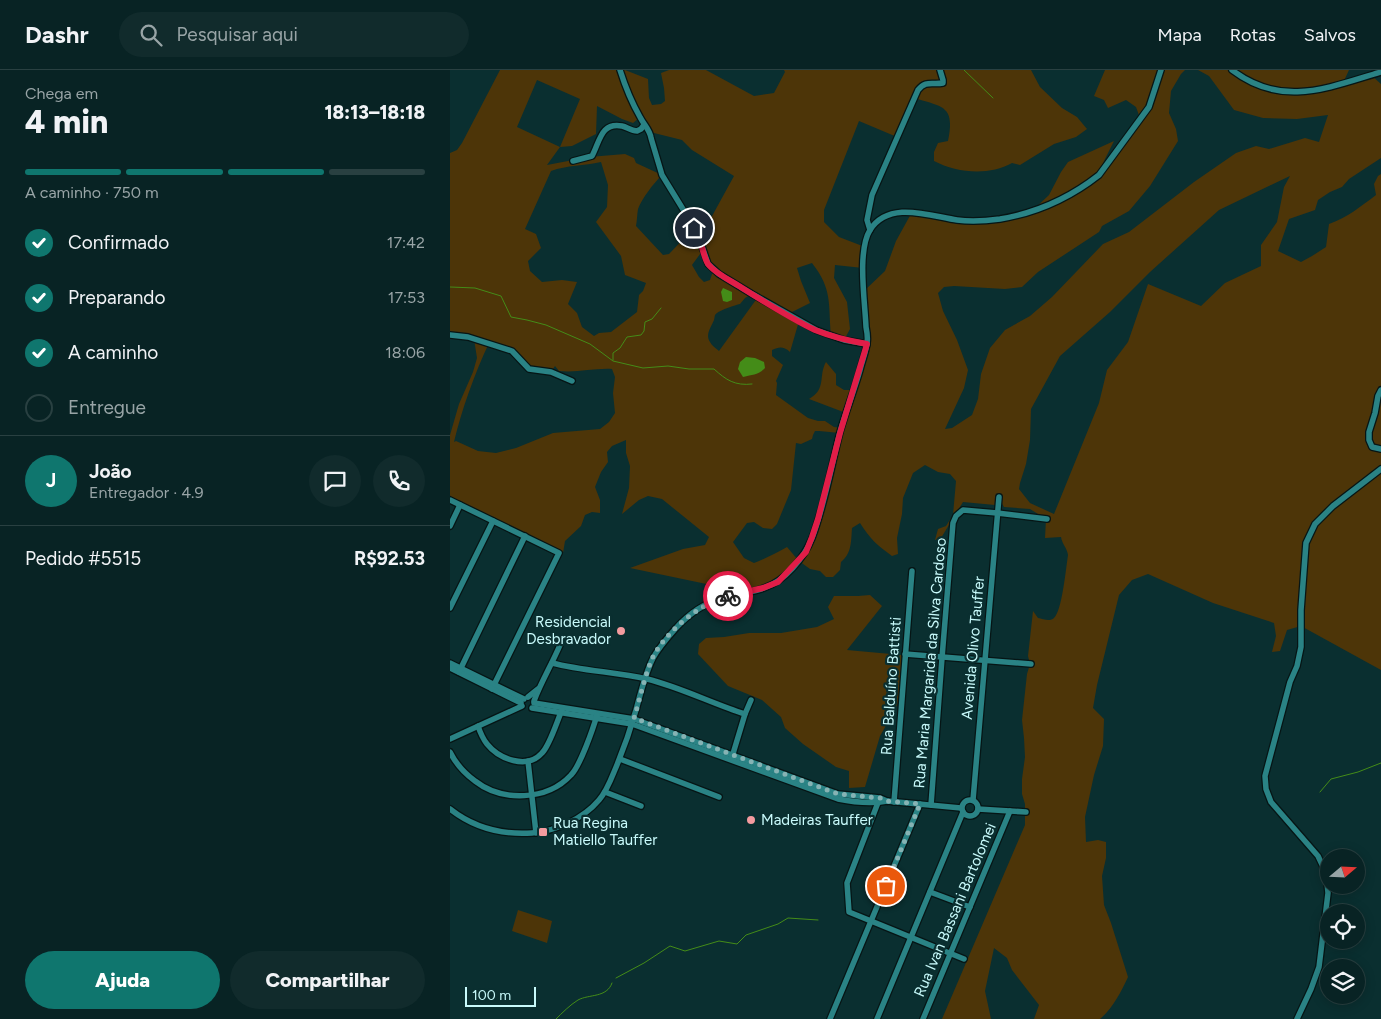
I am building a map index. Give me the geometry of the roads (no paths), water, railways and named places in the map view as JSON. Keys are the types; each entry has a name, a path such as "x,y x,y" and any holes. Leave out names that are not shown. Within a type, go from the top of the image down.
{"street":[{"path":"620,70 644,125 650,132 650,138 662,175 696,232 708,264 719,274 816,330 844,340 867,344"},
{"path":"870,230 868,220 872,196 918,90 926,83 943,83 940,70"},
{"path":"450,809 480,826 498,832 516,834 549,830 574,820 590,810 605,792 620,760 653,657 666,638 699,609 720,598 763,588 778,582 806,552 818,519 840,433 867,344 862,268 870,230 879,220 889,215 905,212 924,213 978,222 1032,211 1064,197 1099,175 1149,107 1161,70"},
{"path":"1232,70 1246,80 1271,90 1294,93 1343,84 1381,72"},
{"path":"573,161 592,156 602,133 608,127 614,125 637,131 644,125"},
{"path":"450,334 468,337 512,351 529,369 551,372 572,382"},
{"path":"1381,390 1369,432 1369,440 1372,447 1381,449"},
{"path":"1297,1019 1320,967 1328,893 1326,873 1318,856 1271,802 1266,790 1265,776 1301,647 1301,610 1306,543 1315,524 1333,506 1381,468"},
{"name":"Avenida Olivo Tauffer","path":"973,800 999,497"},
{"path":"450,500 559,553 493,686"},
{"path":"450,526 460,505"},
{"name":"Rua Maria Margarida da Silva Cardoso","path":"931,805 953,523 956,516 963,510 997,513"},
{"path":"997,513 1046,519"},
{"path":"450,608 493,521"},
{"path":"460,670 525,536"},
{"name":"Rua Balduíno Battisti","path":"894,802 912,571"},
{"path":"524,701 526,709 533,704 538,689 560,645"},
{"path":"905,654 1030,664"},
{"path":"450,662 460,670 524,701"},
{"path":"552,663 565,667 655,681 745,714"},
{"path":"450,668 460,670"},
{"path":"524,701 538,689"},
{"path":"450,739 524,701 532,698 533,704"},
{"path":"731,758 751,700"},
{"path":"533,704 633,721 809,786 838,794 962,810 965,815 972,816 975,815 978,809 977,804 973,800 964,802 962,810 930,892 877,1019"},
{"path":"478,726 487,744 499,755 516,761 528,761 542,754 562,710"},
{"path":"450,752 460,768 484,787 513,796 546,792 572,774 597,716"},
{"path":"620,760 719,797"},
{"path":"528,761 536,833"},
{"path":"605,792 642,806"},
{"path":"879,800 847,883 849,912 964,959"},
{"path":"830,1019 920,804"},
{"path":"978,809 1026,812"},
{"name":"Rua Ivan Bassani Bartolomei","path":"923,1019 1010,811"},
{"path":"930,892 970,908"}],"waterway":[{"path":"964,70 993,98"},
{"path":"450,287 475,288 501,296 511,317 546,325 590,344 613,361 643,368 668,366 689,369 714,369 731,381 741,384 752,384"},
{"path":"613,360 613,353 620,348 627,337 641,335 644,331 645,322 652,319 661,308"},
{"path":"1320,792 1331,779 1358,772 1381,763"},
{"path":"616,978 670,946 685,951 719,941 737,944 746,935 778,924 788,918 818,920"},
{"path":"556,1019 578,1000 602,993 610,988 612,983"}],"place":[{"name":"Residencial Desbravador","path":"621,631"},
{"name":"Madeiras Tauffer","path":"751,820"},
{"name":"Rua Regina Matiello Tauffer","path":"543,832"}]}
